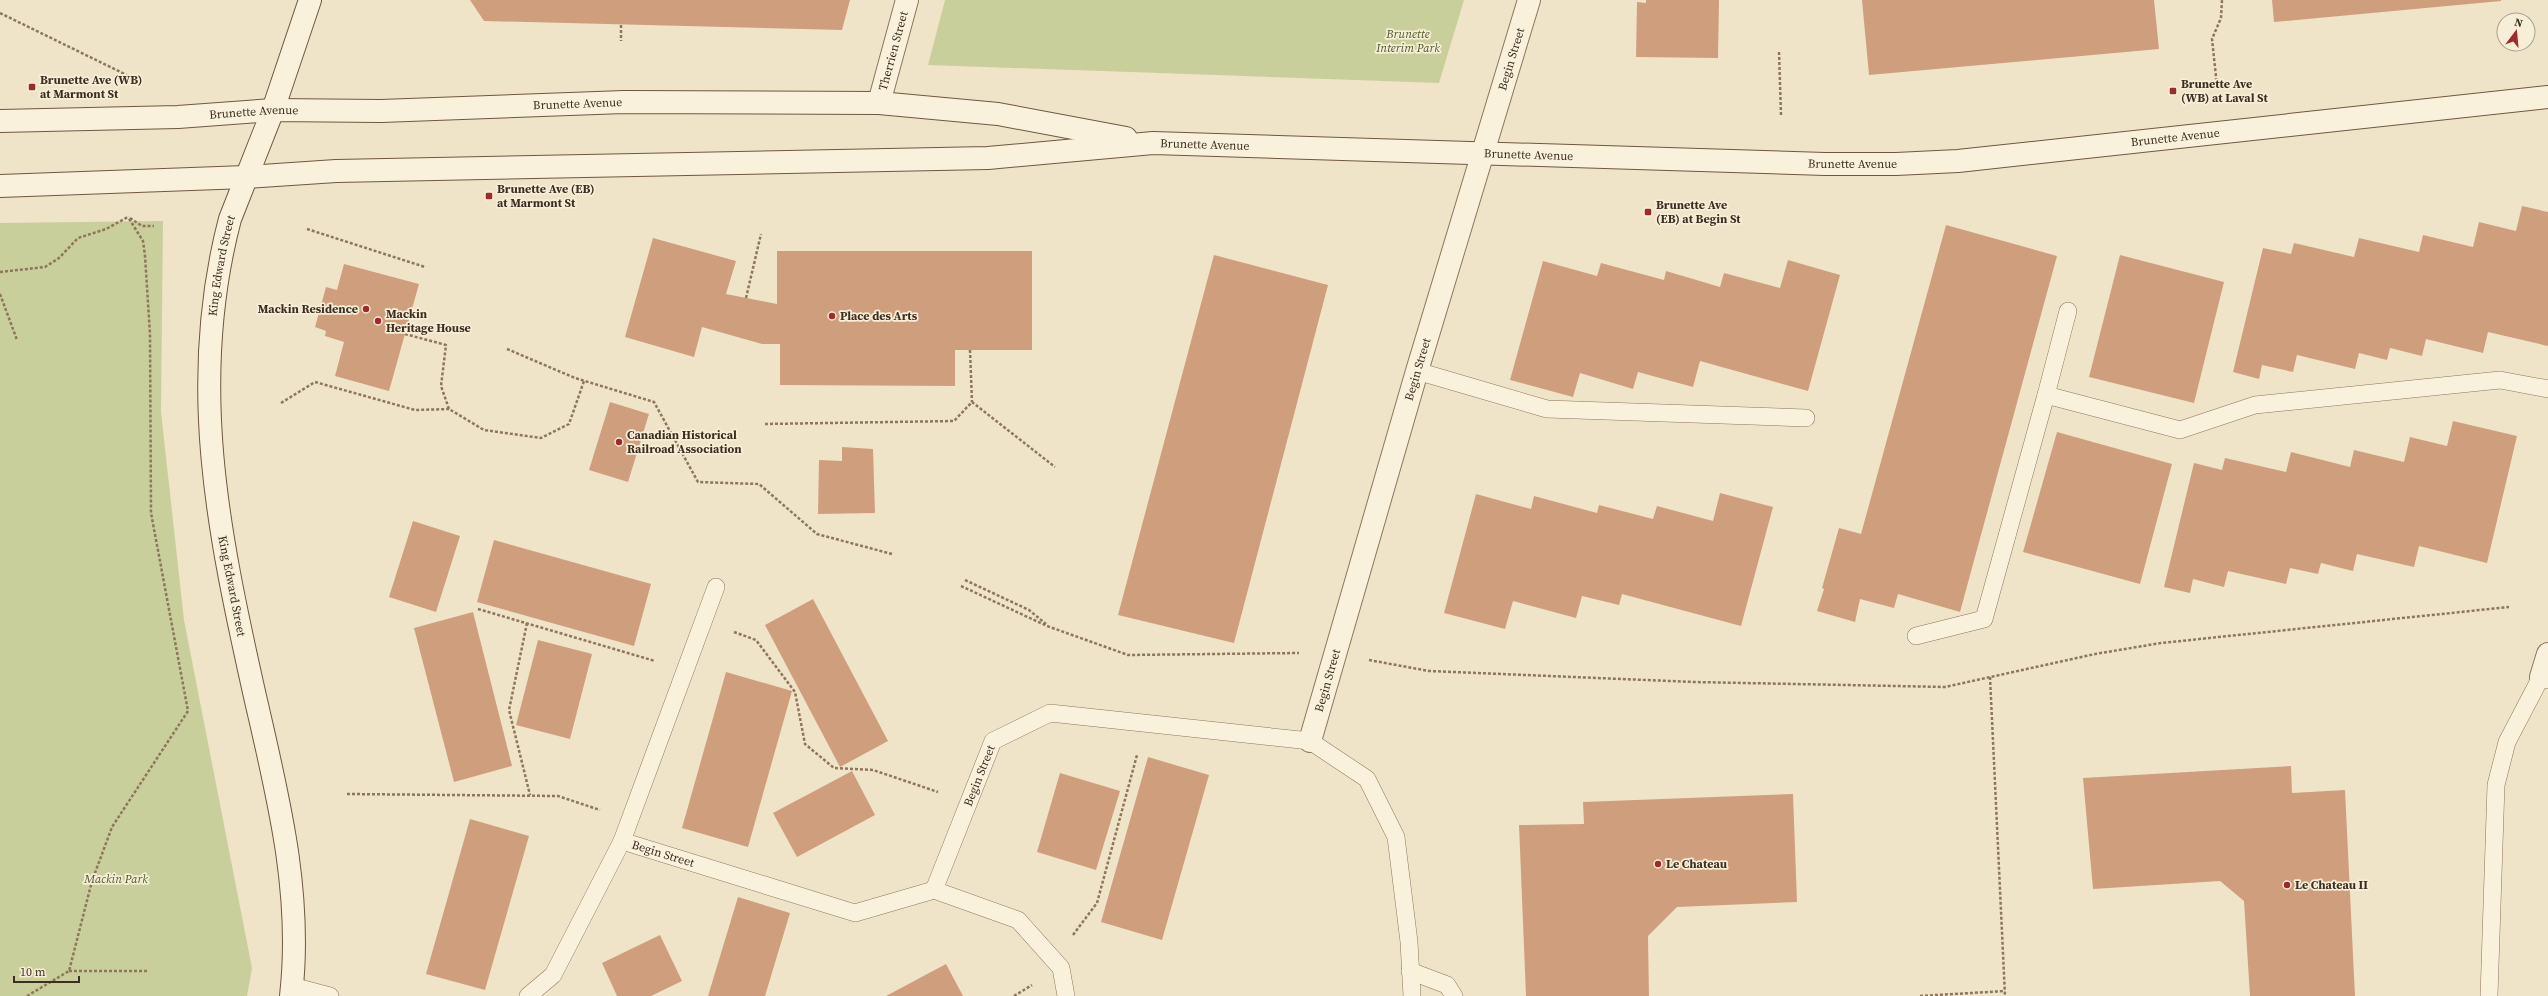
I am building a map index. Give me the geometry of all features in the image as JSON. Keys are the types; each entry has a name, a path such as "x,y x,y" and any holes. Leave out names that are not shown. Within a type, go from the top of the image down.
{"main road":[{"name":"King Edward Street","path":"292,991 295,911 287,844 242,640 210,457 208,391 213,300 226,232 273,110 310,0"},
{"name":"Therrien Street","path":"879,103 907,0"},
{"name":"Begin Street","path":"1310,740 1417,371 1529,0"},
{"name":"Brunette Avenue","path":"0,186 246,177 336,171 988,158 1153,143 1824,164 1935,162 2548,97"},
{"name":"Brunette Avenue","path":"0,121 178,117 273,110 381,111 624,102 879,103 998,114 1153,143"},
{"path":"2545,678 2548,654"}],"lane":[{"path":"1916,636 1984,619 2068,311"},
{"path":"1417,371 1547,409 1806,418"},
{"path":"2046,395 2180,430 2255,405 2500,380 2548,389"},
{"name":"Begin Street","path":"528,996 553,975 622,841 716,587"},
{"path":"2489,996 2496,786 2507,742 2545,678"},
{"name":"Begin Street","path":"622,841 855,913 934,890 993,741 1050,713 1310,740 1367,779 1396,837 1412,996"},
{"path":"934,890 1018,920 1061,968 1066,996"},
{"path":"1410,971 1447,985 1454,996"},
{"path":"292,991 330,996"}],"path":[{"path":"2217,86 2212,39 2221,18 2222,0"},
{"path":"0,13 141,82"},
{"path":"621,25 621,41"},
{"path":"1780,52 1781,115"},
{"path":"128,217 142,226 154,226"},
{"path":"0,272 45,266 59,258 78,238 106,229 128,217"},
{"path":"69,971 92,881 112,827 188,711 151,513 150,334 143,242 128,217"},
{"path":"307,229 425,267"},
{"path":"746,298 761,234"},
{"path":"0,294 17,340"},
{"path":"405,334 446,345 441,386 449,409"},
{"path":"507,349 584,381 654,402 698,482 759,484 816,534 892,554"},
{"path":"765,424 954,421 972,402 970,350"},
{"path":"281,404 315,382 414,410 449,409 484,430 541,438 569,424 584,381"},
{"path":"972,402 1055,467"},
{"path":"965,580 1029,610 1047,626"},
{"path":"961,586 1047,626 1128,655 1335,653"},
{"path":"478,609 686,670"},
{"path":"704,621 756,640 795,692 805,744 834,768 873,770 970,801"},
{"path":"527,623 509,710 530,795"},
{"path":"1990,676 2005,996"},
{"path":"1054,961 1097,903 1146,724"},
{"path":"347,794 558,796 630,820"},
{"path":"28,996 69,971 148,971"},
{"path":"1920,996 2005,991"}],"green space":[{"name":"Brunette Interim Park","path":"945,0 1464,0 1439,83 928,65"},
{"name":"Mackin Park","path":"163,221 161,412 184,620 252,968 247,996 0,996 0,223"}],"building":[{"path":"470,0 850,0 842,30 484,21"},
{"path":"1646,0 1719,0 1718,58 1636,57 1637,2 1646,3"},
{"path":"1862,0 2154,0 2159,49 1869,75"},
{"path":"2272,0 2501,0 2501,1 2274,22"},
{"path":"2522,206 2548,212 2548,346 2488,332 2483,353 2426,339 2422,356 2390,348 2387,360 2359,353 2355,369 2297,355 2293,372 2262,365 2259,379 2233,372 2263,248 2291,254 2294,243 2354,257 2359,238 2419,252 2423,235 2473,247 2479,222 2516,231"},
{"path":"1946,225 2057,256 1960,612 1898,594 1894,608 1860,599 1855,622 1817,611 1824,589 1822,588 1839,528 1861,534"},
{"name":"Place des Arts","path":"653,238 736,261 726,294 777,304 777,251 1032,251 1032,350 955,350 955,386 780,385 780,344 762,344 702,327 694,357 625,337"},
{"path":"1214,255 1328,285 1234,643 1118,615"},
{"path":"2120,255 2224,282 2194,403 2089,377"},
{"path":"1788,260 1840,275 1808,391 1700,361 1693,387 1638,372 1633,389 1580,373 1573,397 1510,380 1543,261 1597,276 1601,263 1664,280 1666,271 1720,287 1724,273 1780,288"},
{"name":"Mackin Residence","path":"344,264 419,284 389,391 335,376 344,342 325,336 326,331 315,327 326,287 337,290"},
{"name":"Canadian Historical Railroad Association","path":"610,402 649,414 628,482 589,470"},
{"path":"2453,421 2517,436 2487,563 2419,546 2414,567 2357,554 2353,571 2321,563 2318,574 2290,568 2286,584 2228,571 2224,587 2193,579 2190,593 2164,587 2194,463 2222,470 2225,458 2286,472 2291,452 2350,467 2354,450 2404,462 2410,437 2447,446"},
{"path":"2057,432 2172,464 2140,584 2023,552"},
{"path":"842,447 873,449 875,513 818,514 819,460 842,461"},
{"path":"1720,493 1773,507 1741,626 1622,594 1619,605 1582,596 1576,618 1513,601 1505,629 1444,613 1476,494 1531,509 1534,496 1597,513 1599,505 1653,519 1657,506 1713,521"},
{"path":"413,521 460,536 436,612 389,597"},
{"path":"494,540 651,584 634,646 477,602"},
{"path":"813,599 888,741 840,767 765,625"},
{"path":"473,612 512,766 454,782 414,628"},
{"path":"538,640 592,654 570,739 516,725"},
{"path":"726,672 792,691 748,847 682,828"},
{"path":"1148,757 1209,775 1162,940 1101,922"},
{"name":"Le Chateau II","path":"2291,766 2292,793 2345,790 2355,996 2250,996 2244,901 2220,881 2093,889 2083,778"},
{"path":"852,771 875,815 797,857 773,813"},
{"path":"1060,773 1120,791 1096,870 1037,852"},
{"name":"Le Chateau","path":"1793,794 1797,902 1677,907 1648,936 1649,996 1526,996 1519,825 1584,824 1583,802"},
{"path":"470,819 529,836 485,990 426,974"},
{"path":"738,897 790,913 765,996 708,996"},
{"path":"660,935 682,981 651,996 617,996 602,963"},
{"path":"946,964 963,996 886,996"}],"place":[{"name":"Brunette Ave (WB) at Marmont St","path":"32,87"},
{"name":"Brunette Ave (WB) at Laval St","path":"2173,91"},
{"name":"Brunette Ave (EB) at Marmont St","path":"489,196"},
{"name":"Brunette Ave (EB) at Begin St","path":"1648,212"},
{"name":"Mackin Residence","path":"366,309"},
{"name":"Place des Arts","path":"832,316"},
{"name":"Mackin Heritage House","path":"378,321"},
{"name":"Canadian Historical Railroad Association","path":"619,442"},
{"name":"Le Chateau","path":"1658,864"},
{"name":"Le Chateau II","path":"2287,885"}]}
